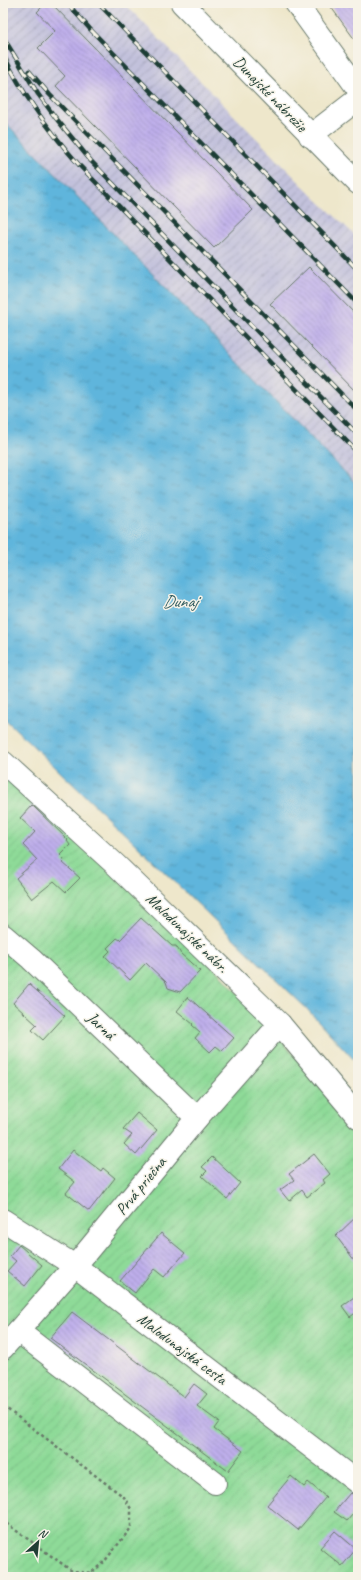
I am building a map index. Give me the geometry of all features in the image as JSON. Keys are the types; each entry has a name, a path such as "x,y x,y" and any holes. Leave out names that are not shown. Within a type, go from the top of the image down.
{"street":[{"name":"Dunajské nábrežie","path":"182,3 310,136 358,183"},
{"path":"296,3 358,88"},
{"path":"310,136 358,99"},
{"name":"Malodunajské nábr.","path":"3,762 116,865 280,1024 358,1117"},
{"name":"Jarná","path":"3,935 197,1118"},
{"name":"Prvá priečna","path":"3,1348 75,1266 197,1118 280,1024"},
{"name":"Malodunajská cesta","path":"3,1220 75,1266 358,1483"},
{"path":"18,1331 215,1483"}],"path":[{"path":"3,1406 124,1497 131,1509 131,1528 104,1562 91,1573 72,1571 3,1521"}],"shaded area":[{"path":"3,3 124,3 307,190 358,238 358,486 3,120"}],"green space":[{"path":"3,772 221,975 358,1125 358,1577 3,1577"}],"water":[{"name":"Dunaj","path":"3,120 358,486 358,1064 307,1009 3,717"}],"building":[{"path":"46,3 51,3 253,210 214,248 56,86 65,76 38,48 55,31 37,12"},
{"path":"328,3 358,3 358,44"},
{"path":"309,267 358,317 358,394 270,304"},
{"path":"32,805 68,840 67,841 70,845 60,855 64,859 62,862 80,878 66,892 54,881 32,899 16,878 37,860 23,845 35,832 20,818"},
{"path":"141,918 172,946 176,946 181,954 200,971 180,992 168,988 166,982 146,963 130,980 105,956 110,951 107,948 117,938 120,940"},
{"path":"29,984 65,1016 43,1040 32,1030 37,1025 13,1003"},
{"path":"188,997 234,1038 222,1051 216,1046 210,1052 195,1038 200,1032 177,1011"},
{"path":"137,1113 157,1130 136,1155 124,1144 132,1135 123,1129"},
{"path":"73,1150 101,1171 103,1168 115,1178 89,1211 66,1193 75,1182 58,1169"},
{"path":"314,1154 330,1174 323,1180 325,1183 307,1197 302,1190 289,1201 280,1190 294,1180 289,1174"},
{"path":"212,1157 240,1183 227,1199 202,1176 207,1171 202,1167"},
{"path":"358,1215 358,1265 336,1236"},
{"path":"161,1233 185,1253 164,1277 154,1269 135,1293 120,1281"},
{"path":"19,1245 42,1265 25,1286 7,1271 16,1261 10,1256"},
{"path":"358,1294 358,1311 350,1317 342,1306"},
{"path":"72,1312 184,1397 194,1384 207,1394 197,1406 219,1422 214,1429 243,1451 228,1471 50,1338"},
{"path":"291,1476 304,1487 308,1482 326,1497 298,1530 267,1505"},
{"path":"350,1493 358,1495 358,1508 347,1521 334,1512"},
{"path":"335,1531 356,1549 342,1566 320,1548"}],"railway":[{"path":"67,3 90,29 358,304"},
{"path":"98,3 358,270"},
{"path":"3,37 38,94 91,161 358,435"},
{"path":"3,54 19,84 38,113 80,166 358,453"},
{"path":"29,71 50,95 358,411"}]}
